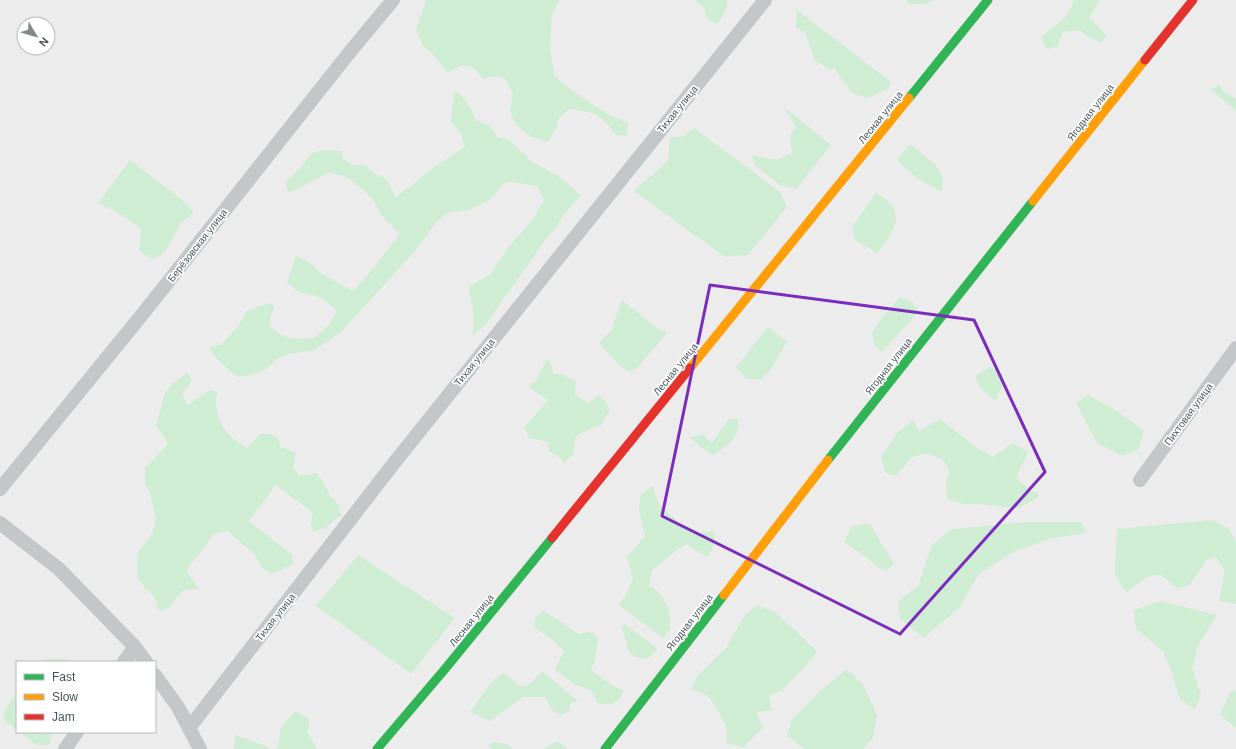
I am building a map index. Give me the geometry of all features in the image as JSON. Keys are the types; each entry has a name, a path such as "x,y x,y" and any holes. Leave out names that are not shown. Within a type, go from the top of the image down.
{"street":[{"name":"Берёзовская улица","path":"0,489 145,311 349,53 393,0"},
{"name":"Тихая улица","path":"189,728 394,463 765,0"},
{"name":"Лесная улица","path":"377,749 460,650 859,161 988,0"},
{"name":"Ягодная улица","path":"605,749 865,413 1193,0"},
{"name":"Пихтовая улица","path":"1140,480 1236,348"},
{"path":"0,523 59,568 135,647 145,661"},
{"path":"125,661 135,647"},
{"path":"156,676 178,707 200,749"},
{"path":"65,749 76,733"}],"highlighted area":[{"path":"710,285 974,320 1045,472 900,634 662,516"}],"green space":[{"path":"426,0 560,0 552,13 550,45 554,76 580,96 608,114 628,123 627,135 617,136 597,115 585,111 569,109 559,118 556,128 548,142 530,136 516,125 510,111 513,94 504,77 494,76 484,79 472,67 462,65 448,73 432,53 423,46 416,30"},
{"path":"695,0 727,0 727,8 717,25 707,18 704,8"},
{"path":"906,0 933,0 924,4 908,4"},
{"path":"1074,0 1100,0 1089,18 1107,35 1101,43 1090,38 1080,30 1063,32 1057,47 1047,49 1040,37 1068,14"},
{"path":"797,10 891,82 888,89 867,98 852,93 834,68 829,70 815,60 805,33 796,27"},
{"path":"1219,84 1222,90 1236,99 1236,111 1211,90"},
{"path":"454,91 461,95 471,109 476,120 490,126 498,138 507,139 532,162 558,176 581,195 564,214 555,229 546,239 486,324 472,336 473,311 468,287 490,275 506,250 532,220 544,200 537,186 514,182 504,183 490,200 469,210 449,212 435,224 414,252 341,332 315,350 288,354 277,359 265,370 250,375 237,377 214,356 209,347 221,345 240,324 246,311 270,303 275,306 271,314 270,325 280,334 290,338 314,338 329,325 337,311 320,297 299,292 287,282 296,256 310,263 322,274 353,291 400,234 381,215 374,201 365,191 348,178 330,172 289,193 285,182 301,167 312,153 323,150 342,151 343,159 353,165 366,165 372,172 386,179 396,197 430,170 465,147 461,134 451,122"},
{"path":"784,107 831,145 796,189 780,185 756,167 751,155 777,160 792,153 790,135 796,127"},
{"path":"694,128 780,192 787,207 748,255 725,257 634,191 668,160 670,137 682,137"},
{"path":"910,144 936,165 943,178 942,191 918,178 897,160"},
{"path":"130,160 186,203 194,214 182,222 165,252 153,259 139,251 141,229 124,216 98,203"},
{"path":"876,193 891,204 895,210 896,217 890,236 877,253 855,240 852,227"},
{"path":"900,297 912,302 919,311 882,352 874,345 872,333 883,316"},
{"path":"622,300 656,327 667,333 637,368 629,372 612,358 599,342 611,331"},
{"path":"768,327 787,342 771,369 761,380 747,379 736,367"},
{"path":"546,359 551,364 553,374 561,374 576,381 575,395 588,403 599,395 610,409 601,425 576,436 573,454 564,463 559,457 549,451 548,442 529,438 524,428 548,400 528,387 537,380"},
{"path":"990,367 1002,373 1004,382 995,401 981,389 975,376"},
{"path":"187,373 192,380 182,395 188,405 210,390 217,392 216,402 219,418 226,432 232,438 247,448 260,434 271,434 278,438 281,447 296,453 293,467 299,476 316,473 324,483 330,496 337,502 342,516 334,520 326,528 313,532 311,524 313,513 276,485 249,521 292,555 293,564 272,574 262,568 254,554 228,531 215,533 186,571 199,589 183,590 168,608 159,611 155,598 145,589 137,577 138,552 152,534 156,520 150,493 145,484 145,468 168,444 156,426 165,393 172,384"},
{"path":"1088,395 1117,411 1144,431 1139,449 1122,456 1097,443 1076,403"},
{"path":"729,419 738,419 735,436 729,444 714,455 703,449 689,437 703,435 712,443"},
{"path":"940,419 976,447 993,457 1013,443 1028,452 1016,478 1040,496 1019,508 964,504 947,499 946,485 949,472 944,460 926,453 911,458 896,476 886,473 881,457 898,432 913,420 919,431"},
{"path":"652,486 660,506 684,526 699,533 713,531 715,541 708,557 686,544 652,571 649,586 658,591 667,605 670,616 670,629 663,638 619,605 626,595 633,578 627,557 645,536 639,511 640,496"},
{"path":"1212,520 1229,529 1236,541 1236,604 1219,601 1225,571 1216,557 1206,560 1200,571 1188,586 1177,588 1161,575 1148,576 1126,593 1115,574 1117,529"},
{"path":"1026,522 1081,522 1086,533 1052,538 1013,552 979,574 959,608 924,638 900,619 898,601 918,586 932,545 952,529"},
{"path":"870,524 894,564 887,571 879,568 844,542 852,526"},
{"path":"358,555 455,618 411,674 316,606"},
{"path":"1160,601 1217,615 1198,646 1192,669 1201,695 1195,709 1180,700 1171,670 1163,651 1136,629 1134,610"},
{"path":"757,605 775,612 817,652 806,666 781,691 769,696 772,710 756,712 763,728 744,747 727,743 727,728 716,707 708,696 691,689 698,675 726,648 744,616"},
{"path":"542,610 578,634 590,632 598,637 595,661 591,670 613,686 624,691 619,699 611,704 598,703 591,690 576,685 555,670 564,651 555,642 534,627 535,619"},
{"path":"625,624 658,649 649,658 635,657 629,650 621,628"},
{"path":"46,659 66,659 65,661 44,661"},
{"path":"847,669 864,686 877,715 873,738 863,749 804,749 787,735 792,719 819,692"},
{"path":"542,671 578,701 571,703 569,711 561,715 553,711 545,697 523,697 490,721 470,712 495,678 504,673 521,687 530,684"},
{"path":"1236,690 1236,728 1220,715 1230,692"},
{"path":"16,693 16,729 5,721 4,712"},
{"path":"295,711 309,719 308,733 317,749 274,749 278,747 281,728"},
{"path":"21,733 53,733 49,745 36,745"},
{"path":"235,735 264,745 270,749 234,749"},
{"path":"557,741 567,749 544,749 545,748"},
{"path":"493,742 507,744 513,749 492,749 488,746"}],"traffic: fast":[{"path":"909,98 988,0"},
{"path":"828,460 1033,201"},
{"path":"377,749 445,669 552,538"},
{"path":"605,749 724,595"}],"traffic: slow":[{"path":"1033,201 1145,60"},
{"path":"690,368 909,98"},
{"path":"724,595 828,460"}],"traffic: jam":[{"path":"1145,60 1193,0"},
{"path":"552,538 690,368"}]}
